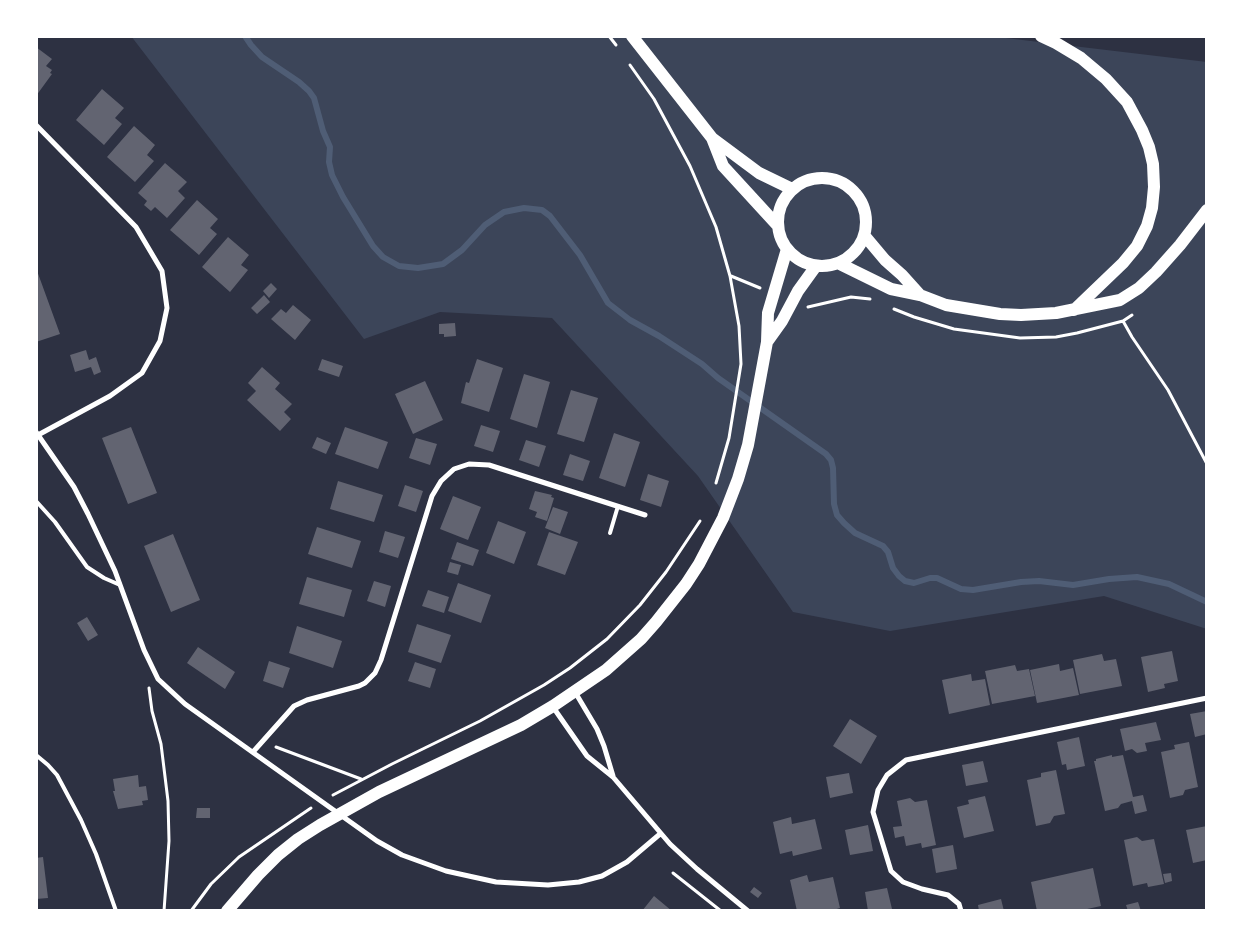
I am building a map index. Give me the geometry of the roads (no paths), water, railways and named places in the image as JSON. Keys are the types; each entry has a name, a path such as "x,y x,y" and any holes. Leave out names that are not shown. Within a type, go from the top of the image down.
{"main road":[{"path":"632,36 712,138 759,173 792,189"},
{"path":"1040,36 1081,58 1106,79 1127,102 1142,130 1153,164 1154,187 1152,208 1137,246 1123,263 1074,310"},
{"path":"712,138 723,166 778,226"},
{"path":"824,177 846,184 855,192 863,206 866,224 864,235 854,252 838,263 816,266 795,257 787,249 779,234 779,210 786,195 792,189 801,182 812,178 824,177"},
{"path":"838,263 891,289 946,305 1000,314 1039,315 1074,310 1120,300 1138,288 1156,272 1180,245 1207,210"},
{"path":"864,235 920,296"},
{"path":"227,911 258,875 298,839 379,792 521,725 553,706 617,661 656,622 699,564 724,518 744,462 767,342 768,316 787,249"},
{"path":"767,342 782,321 791,301 816,266"}],"street":[{"path":"36,125 136,227 162,271 167,308 160,341 142,373 110,396 37,434 74,488 88,514 120,585 144,650 158,679 185,704 377,841 423,864 469,877 496,882 548,885 579,882 602,876 616,869 660,834"},
{"path":"253,752 294,706 307,700 359,686 365,683 375,672 381,660 432,496 441,481 454,469 469,464 488,465 644,515"},
{"path":"575,692 597,729 613,777"},
{"path":"961,911 958,904 948,895 922,890 904,882 891,871 873,812 878,790 887,775 906,760 1207,698"},
{"path":"553,706 587,756 613,777 660,834 697,869 748,911"}],"lane":[{"path":"36,501 55,522 87,567 104,578 120,585"},
{"path":"610,533 618,506"},
{"path":"36,754 57,775 81,820 103,872 116,911"}],"waterway":[{"path":"245,36 262,57 299,82 314,98 323,131 330,147 329,162 332,175 373,246 383,257 399,266 418,268 443,264 462,250 485,225 504,212 524,208 542,210 550,216 580,255 608,303 630,320 702,364 718,378 826,454 831,460 833,468 834,504 837,515 855,533 883,546 888,552 893,568 905,581 914,583 937,578 961,589 973,590 1021,582 1039,581 1073,585 1137,577 1169,584 1207,602"}]}
